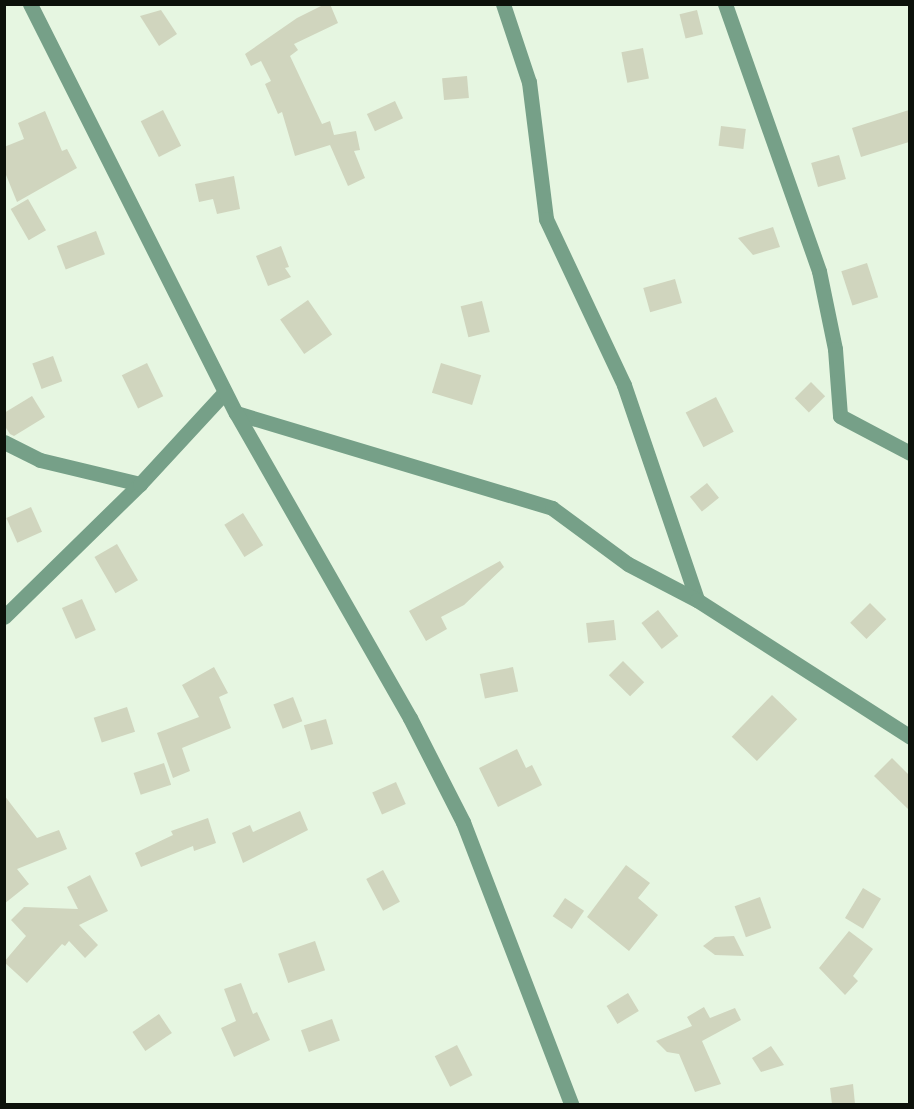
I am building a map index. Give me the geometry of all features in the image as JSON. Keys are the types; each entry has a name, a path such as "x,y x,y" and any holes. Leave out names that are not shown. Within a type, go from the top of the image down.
{"street":[{"path":"30,4 236,413 410,718 463,822 572,1104"},
{"path":"503,4 530,82 546,219 624,385 697,600"},
{"path":"725,4 819,271 835,349 840,416 909,453"},
{"path":"4,617 140,484 225,392"},
{"path":"236,413 538,502 567,517 628,564 697,600 909,737"},
{"path":"4,442 40,460 140,484"}],"building":[{"path":"325,4 330,4 338,23 294,44 298,50 290,56 322,124 330,121 334,135 356,131 360,150 354,151 365,178 348,186 330,145 295,156 282,112 278,114 265,84 271,81 261,61 251,66 245,54 297,18"},
{"path":"161,10 177,34 159,46 140,16"},
{"path":"697,10 703,34 686,39 680,14"},
{"path":"643,48 649,78 627,83 621,52"},
{"path":"467,76 469,98 444,100 442,78"},
{"path":"395,101 403,118 375,131 367,114"},
{"path":"163,110 181,146 159,157 141,121"},
{"path":"909,110 909,142 861,157 852,128"},
{"path":"45,111 62,151 67,149 77,168 17,202 4,170 4,147 24,139 18,123"},
{"path":"721,126 746,129 743,149 719,146"},
{"path":"839,155 846,179 818,187 811,163"},
{"path":"234,176 240,209 217,214 213,199 199,202 195,184"},
{"path":"28,199 46,230 29,240 11,209"},
{"path":"773,227 780,247 753,255 738,238"},
{"path":"96,231 105,254 66,269 57,246"},
{"path":"281,246 289,267 285,268 291,277 268,286 256,256"},
{"path":"867,263 878,297 852,306 841,271"},
{"path":"675,279 682,303 650,312 643,288"},
{"path":"308,300 332,334 304,354 280,320"},
{"path":"482,301 490,332 468,337 461,306"},
{"path":"53,356 62,381 42,389 32,364"},
{"path":"147,363 163,396 138,409 122,375"},
{"path":"441,363 481,375 472,405 432,393"},
{"path":"811,382 825,396 809,412 795,398"},
{"path":"32,396 45,417 14,436 10,434 4,425 4,413"},
{"path":"716,397 734,432 703,447 686,412"},
{"path":"707,483 719,498 702,512 690,497"},
{"path":"31,507 42,532 17,543 6,518"},
{"path":"243,513 263,545 244,557 224,525"},
{"path":"117,544 138,580 115,593 94,557"},
{"path":"500,561 504,567 464,605 441,617 447,629 426,641 409,611"},
{"path":"82,599 96,630 76,639 62,608"},
{"path":"870,603 886,619 866,639 850,623"},
{"path":"658,610 678,636 662,649 641,623"},
{"path":"614,620 616,640 588,643 586,623"},
{"path":"623,661 644,682 630,696 609,675"},
{"path":"214,667 228,693 219,697 231,728 182,748 190,771 173,778 157,733 199,717 182,685"},
{"path":"513,667 518,691 485,699 480,674"},
{"path":"772,695 797,719 757,761 732,737"},
{"path":"293,697 302,721 283,729 273,705"},
{"path":"127,707 135,732 102,743 94,718"},
{"path":"326,719 333,744 311,750 304,725"},
{"path":"517,749 526,768 532,765 542,785 498,807 479,768"},
{"path":"892,758 909,775 909,810 874,776"},
{"path":"164,763 171,785 141,795 134,773"},
{"path":"396,782 406,804 382,815 372,793"},
{"path":"4,795 37,838 59,830 67,849 17,869 29,884 4,904"},
{"path":"300,811 308,830 243,863 232,833 250,825 253,832"},
{"path":"208,818 216,843 194,851 193,846 141,867 135,853 173,835 171,831"},
{"path":"626,865 650,883 638,898 658,915 629,951 587,917"},
{"path":"383,870 400,902 383,911 366,879"},
{"path":"90,875 108,911 79,925 98,945 85,958 69,941 65,946 62,944 27,983 4,962 26,936 11,920 24,907 78,909 67,887"},
{"path":"863,888 881,899 863,929 845,918"},
{"path":"760,897 771,928 746,937 735,906"},
{"path":"565,898 584,911 572,929 553,916"},
{"path":"849,931 873,949 853,976 858,981 845,995 819,968"},
{"path":"734,936 744,956 715,955 703,946 715,937"},
{"path":"315,941 325,970 288,983 278,954"},
{"path":"241,983 253,1014 257,1012 270,1040 234,1057 221,1028 236,1021 224,989"},
{"path":"628,993 639,1011 617,1024 607,1006"},
{"path":"704,1007 710,1018 735,1008 741,1020 702,1041 721,1084 695,1092 679,1054 667,1052 656,1041 692,1026 687,1017"},
{"path":"159,1014 172,1033 145,1051 132,1032"},
{"path":"332,1019 340,1041 309,1052 301,1030"},
{"path":"457,1045 472,1075 450,1087 435,1056"},
{"path":"771,1046 784,1065 761,1072 752,1058"},
{"path":"853,1084 855,1104 832,1104 830,1088"}]}
